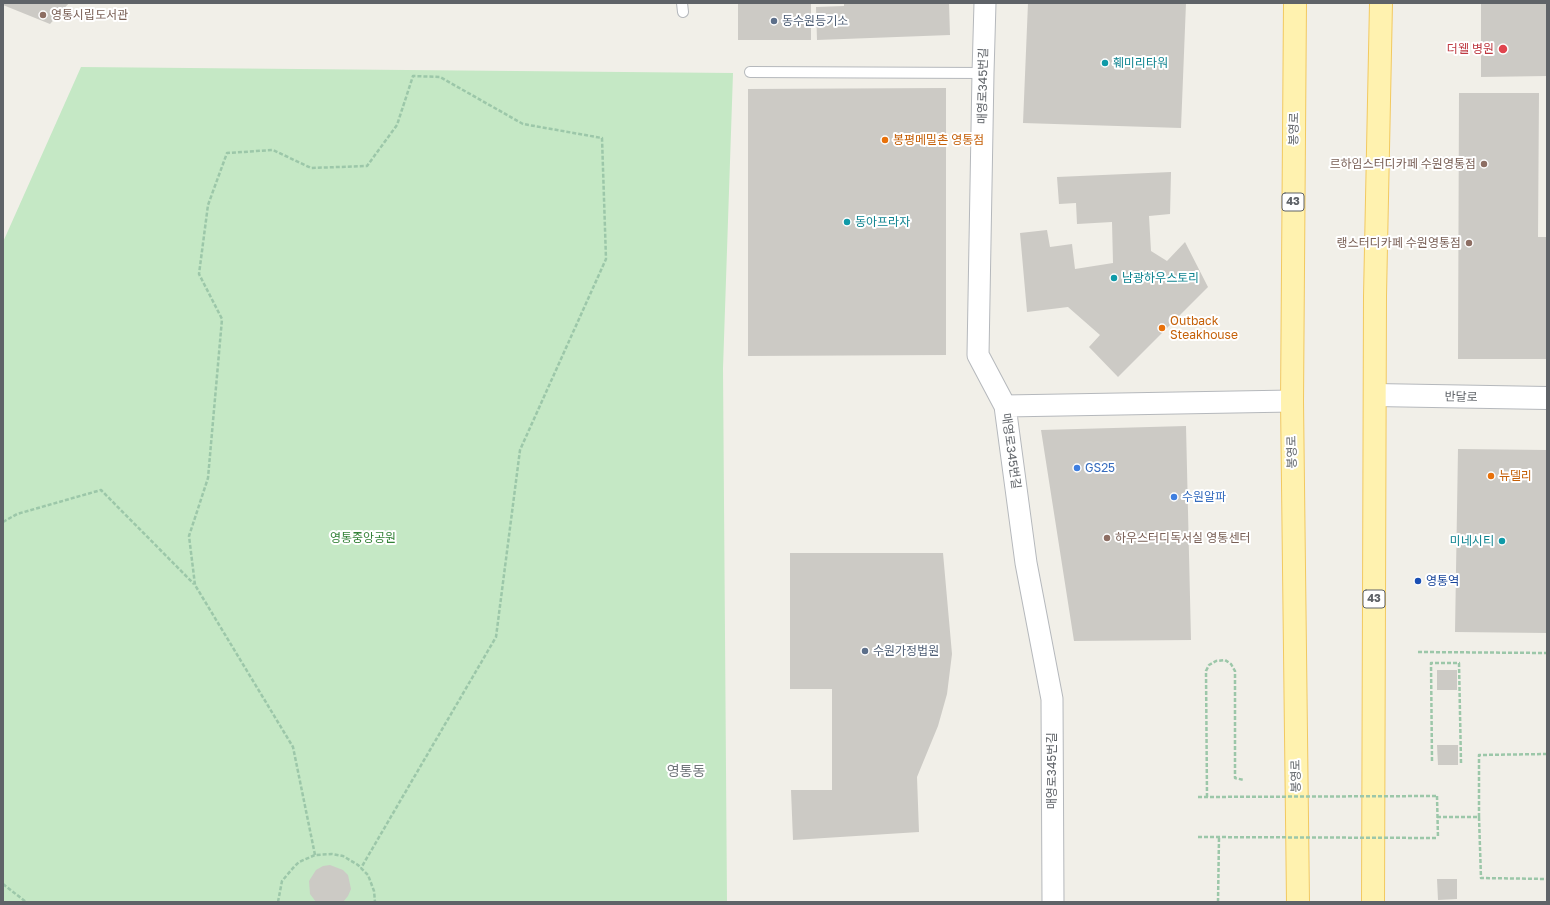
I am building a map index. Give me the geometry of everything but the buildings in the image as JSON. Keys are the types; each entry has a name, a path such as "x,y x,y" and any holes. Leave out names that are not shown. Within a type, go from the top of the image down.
{"main road":[{"name":"봉영로","path":"1295,3 1292,401 1298,902"},
{"name":"43","path":"1373,902 1375,288 1381,3"}],"street":[{"name":"매영로345번길","path":"986,3 983,73 978,355 1005,406 1026,564 1052,699 1052,902"},
{"name":"반달로","path":"1375,395 1547,398"},
{"path":"1005,406 1292,401"}],"lane":[{"path":"750,72 983,73"}],"path":[{"path":"194,585 188,536 208,478 222,320 199,274 208,205 227,153 273,150 311,168 367,166 397,125 413,76 440,77 523,124 602,138 606,259 520,450 496,637 361,868"},
{"path":"3,522 17,514 101,490 194,585 293,747 315,855"},
{"path":"1418,652 1547,653"},
{"path":"1208,797 1206,672 1209,665 1216,661 1225,660 1231,664 1235,671 1235,778 1244,780"},
{"path":"1432,761 1431,663 1459,663 1461,764"},
{"path":"1547,754 1479,755 1481,878 1547,878"},
{"path":"1198,797 1437,796 1438,838 1198,837"},
{"path":"1437,817 1479,817"},
{"path":"1218,902 1219,837"},
{"path":"278,902 282,881 299,862 315,855 332,854 343,856 361,868 368,875 374,891 375,902"},
{"path":"3,884 26,902"}],"green space":[{"name":"영통중앙공원","path":"81,67 733,73 723,368 727,902 3,902 3,242"}],"place":[{"name":"영통시립도서관","path":"43,15"},
{"name":"동수원등기소","path":"774,21"},
{"name":"더웰 병원","path":"1503,49"},
{"name":"훼미리타워","path":"1105,63"},
{"name":"봉평메밀촌 영통점","path":"885,140"},
{"name":"르하임스터디카페 수원영통점","path":"1484,164"},
{"name":"동아프라자","path":"847,222"},
{"name":"랭스터디카페 수원영통점","path":"1469,243"},
{"name":"남광하우스토리","path":"1114,278"},
{"name":"Outback Steakhouse","path":"1162,328"},
{"name":"GS25","path":"1077,468"},
{"name":"뉴델리","path":"1491,476"},
{"name":"수원알파","path":"1174,497"},
{"name":"하우스터디독서실 영통센터","path":"1107,538"},
{"name":"미네시티","path":"1502,541"},
{"name":"영통역","path":"1418,581"},
{"name":"수원가정법원","path":"865,651"}],"district":[{"name":"영통동","path":"686,772"}]}
